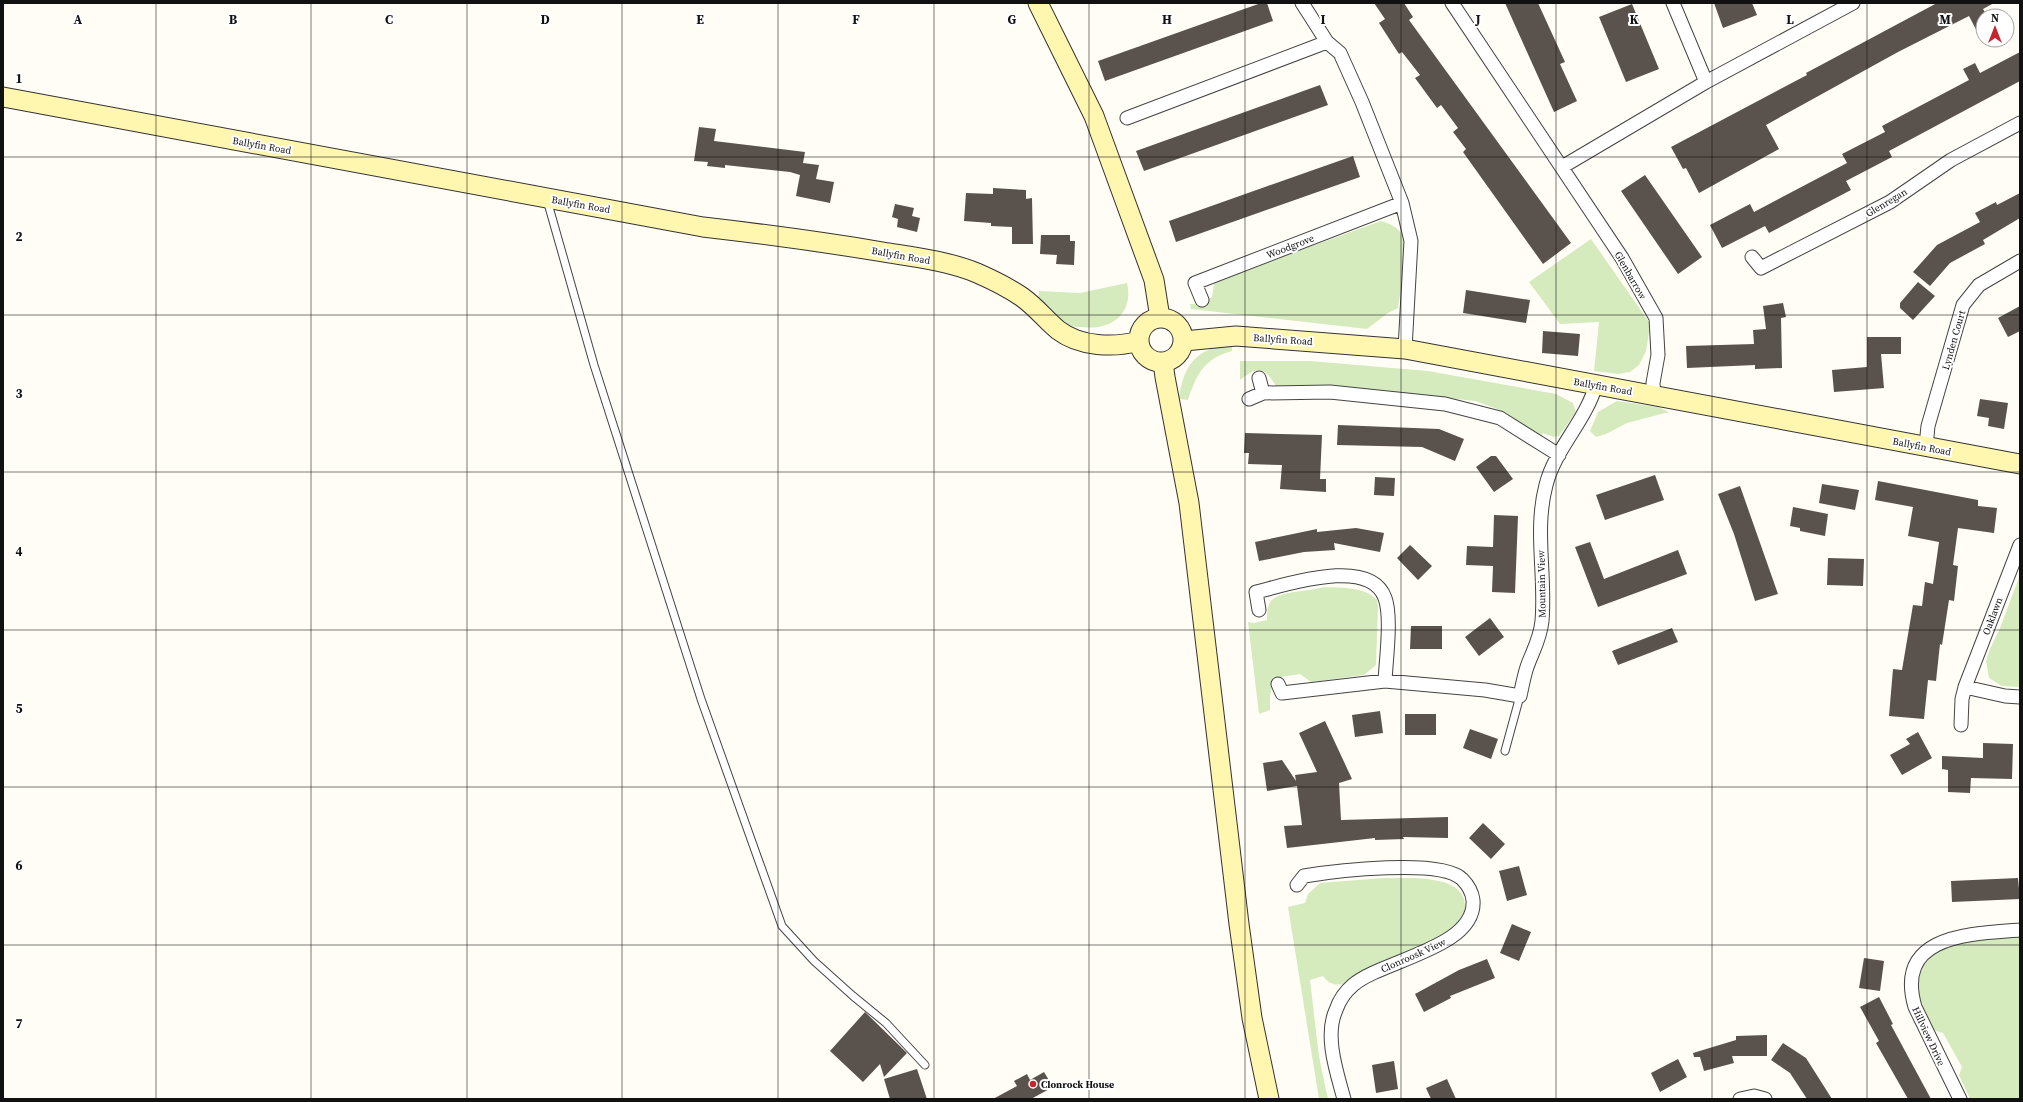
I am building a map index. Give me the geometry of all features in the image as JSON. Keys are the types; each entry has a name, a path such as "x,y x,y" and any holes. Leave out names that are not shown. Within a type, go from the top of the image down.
{"street":[{"path":"1038,3 1094,116 1154,280 1160,318"},
{"path":"1302,3 1327,42 1340,53 1362,102 1402,204 1411,241 1405,349"},
{"name":"Glenbarrow","path":"1452,3 1622,258 1656,318 1658,355 1653,383 1654,395"},
{"path":"1673,3 1706,82"},
{"path":"1562,167 1706,82 1853,3"},
{"path":"1127,118 1327,42"},
{"name":"Ballyfin Road","path":"3,97 703,227 815,240 939,262 976,272 999,283 1023,298 1059,330 1071,338 1105,345 1125,345 1139,340"},
{"name":"Glenregan","path":"1752,257 1761,268 1890,202 1950,160 2020,123"},
{"name":"Woodgrove","path":"1202,300 1195,283 1402,204"},
{"name":"Lynden Court","path":"1926,446 1928,426 1963,305 1979,285 2020,261"},
{"path":"1160,318 1174,322 1179,327 1184,340 1180,353 1175,358 1163,362 1152,360 1147,356 1143,352 1139,340 1143,328 1153,320 1160,318"},
{"name":"Ballyfin Road","path":"1184,340 1236,336 1405,349 2020,464"},
{"path":"1163,362 1164,377 1189,503 1239,924 1252,1018 1269,1099"},
{"path":"1259,378 1263,393"},
{"name":"Mountain View","path":"1520,696 1527,666 1534,653 1542,622 1543,587 1539,528 1541,506 1550,470 1585,413 1596,385"},
{"path":"1249,399 1263,393 1330,392 1363,394 1461,407 1500,418 1559,456"},
{"name":"Oaklawn","path":"1960,724 1962,699 1965,687 2020,545"},
{"path":"1259,610 1256,592 1333,576 1361,578 1372,582 1382,592 1387,609 1385,680"},
{"path":"1278,684 1282,693 1385,680 1485,690 1520,696"},
{"path":"1965,687 2005,696 2020,697"},
{"name":"Clonroosk View","path":"1297,885 1304,876 1339,870 1434,869 1456,874 1465,882 1473,896 1472,915 1450,938 1436,946 1373,973 1353,985 1335,1010 1332,1026 1332,1046 1344,1099"},
{"name":"Hillview Drive","path":"1960,1099 1915,1007 1910,991 1911,978 1916,965 1926,953 1935,945 1948,939 1971,934 2020,930"},
{"path":"1740,1099 1754,1096 1765,1099"}],"lane":[{"path":"546,198 594,365 696,684 782,926 820,966 886,1023 925,1064"},
{"path":"1505,751 1520,696"}],"green space":[{"path":"1381,221 1394,226 1403,236 1405,242 1404,271 1398,308 1388,313 1367,329 1191,309 1190,304 1198,304 1212,297 1214,284 1221,279"},
{"path":"1591,239 1649,322 1646,351 1639,365 1630,372 1618,374 1594,371 1599,322 1560,324 1529,282"},
{"path":"1127,283 1127,304 1123,312 1111,323 1093,328 1069,326 1038,302 1039,291 1080,293"},
{"path":"1232,345 1232,351 1215,358 1203,368 1198,375 1188,400 1179,399 1184,377 1194,360 1200,354 1209,350"},
{"path":"1240,361 1310,361 1428,371 1556,394 1573,403 1576,412 1559,436 1554,437 1543,433 1541,437 1538,438 1500,410 1475,401 1361,388 1276,386 1268,375 1260,370 1251,372 1240,380"},
{"path":"1617,401 1658,407 1669,412 1627,423 1606,434 1596,437 1590,431 1598,412"},
{"path":"2020,575 2020,687 2002,686 1989,678 1986,661"},
{"path":"1324,587 1359,590 1372,595 1377,600 1376,665 1364,675 1311,682 1300,674 1281,677 1273,682 1270,696 1270,710 1259,714 1248,622 1254,623 1267,620 1270,603 1278,596"},
{"path":"1384,878 1432,880 1455,887 1462,895 1465,905 1464,915 1457,927 1435,941 1381,961 1364,970 1347,983 1340,985 1334,984 1329,982 1323,976 1310,980 1319,1057 1328,1099 1319,1099 1288,907 1305,903 1308,894 1320,883"},
{"path":"2020,934 2020,1099 1970,1099 1959,1075 1962,1067 1943,1033 1933,1030 1925,1013 1918,990 1918,975 1932,957 1942,949 1954,944 1980,938"}],"building":[{"path":"1261,3 1267,3 1273,21 1105,81 1098,61"},
{"path":"1374,3 1404,3 1413,17 1409,20 1571,243 1543,264 1463,152 1466,149 1453,132 1458,128 1441,105 1437,108 1415,78 1420,75 1402,52 1399,54 1379,23 1385,19"},
{"path":"1505,3 1538,3 1565,62 1560,64 1577,101 1554,112"},
{"path":"1714,3 1752,3 1757,15 1723,28"},
{"path":"1937,3 1994,3 1985,8 1975,8 1975,28 1969,16 1898,52 1766,125 1779,149 1699,193 1686,168 1683,169 1671,147 1807,75 1806,73"},
{"path":"1632,4 1659,69 1626,82 1599,17"},
{"path":"2020,52 2020,81 1889,151 1892,157 1846,181 1851,190 1769,233 1765,226 1722,248 1710,225 1750,204 1754,212 1847,163 1842,154 1885,132 1882,126 1969,80 1963,69 1975,63 1980,73"},
{"path":"1320,85 1328,105 1144,171 1136,151"},
{"path":"699,127 716,129 714,141 805,152 803,163 819,165 816,179 834,182 830,203 796,196 800,175 790,172 725,165 725,168 707,166 708,162 694,161"},
{"path":"1353,156 1360,177 1176,242 1169,221"},
{"path":"1645,175 1702,257 1678,274 1621,191"},
{"path":"993,188 1026,190 1026,199 1032,198 1033,244 1012,244 1012,227 991,226 991,223 964,221 966,193 993,194"},
{"path":"2020,193 2020,218 1983,240 1985,244 1950,263 1930,286 1913,272 1937,245 1980,222 1975,213 1996,202 1997,205"},
{"path":"895,204 914,208 912,216 920,218 917,232 897,227 898,219 892,217"},
{"path":"1041,235 1070,235 1070,241 1075,241 1074,265 1056,264 1057,255 1040,254"},
{"path":"1918,282 1935,296 1913,320 1900,308 1900,303"},
{"path":"1466,290 1530,300 1526,323 1463,313"},
{"path":"1783,303 1786,317 1781,318 1782,368 1755,369 1755,365 1687,368 1686,346 1754,344 1753,330 1766,329 1763,306"},
{"path":"2020,306 2020,331 2008,337 1998,318"},
{"path":"1543,331 1580,334 1578,356 1542,353"},
{"path":"1867,337 1901,337 1901,354 1881,354 1884,388 1834,392 1832,370 1867,367"},
{"path":"1980,399 2008,403 2004,429 1988,426 1989,418 1977,416"},
{"path":"1338,425 1439,429 1464,439 1455,461 1422,447 1337,445"},
{"path":"1245,433 1322,435 1320,479 1326,479 1326,492 1280,489 1282,465 1248,464 1249,453 1244,453"},
{"path":"1491,456 1496,456 1513,479 1494,492 1476,467"},
{"path":"1655,475 1664,500 1605,520 1596,495"},
{"path":"1375,477 1395,478 1394,496 1374,495"},
{"path":"1878,481 1978,500 1978,506 1997,508 1994,533 1958,528 1953,565 1958,566 1954,601 1949,600 1942,645 1940,644 1936,681 1928,680 1924,719 1889,716 1893,669 1902,670 1913,605 1922,606 1925,582 1933,584 1939,542 1908,536 1913,507 1875,500"},
{"path":"1822,484 1859,490 1855,510 1819,503"},
{"path":"1740,486 1778,594 1755,601 1734,534 1718,494"},
{"path":"1793,507 1828,514 1825,536 1800,531 1800,528 1790,526"},
{"path":"1494,515 1518,516 1515,593 1492,592 1493,566 1466,565 1467,546 1493,547"},
{"path":"1356,528 1384,533 1380,552 1334,543 1335,550 1304,552 1259,561 1255,542 1317,529 1317,532"},
{"path":"1590,542 1604,579 1678,550 1687,574 1598,607 1575,547"},
{"path":"1410,545 1432,566 1418,580 1397,558"},
{"path":"1828,558 1864,559 1863,586 1827,585"},
{"path":"1490,618 1504,637 1479,656 1465,637"},
{"path":"1411,626 1442,626 1442,649 1410,649"},
{"path":"1672,628 1678,642 1618,665 1612,651"},
{"path":"1380,711 1383,733 1355,737 1352,715"},
{"path":"1405,714 1436,714 1436,735 1405,735"},
{"path":"1325,721 1352,779 1339,783 1341,820 1448,817 1448,838 1403,837 1404,839 1375,840 1375,838 1287,848 1284,826 1302,825 1297,786 1267,791 1263,763 1282,760 1296,781 1295,775 1317,772 1299,733"},
{"path":"1470,729 1498,739 1491,759 1463,748"},
{"path":"1918,732 1932,758 1902,775 1890,755 1910,744 1906,739"},
{"path":"1983,743 2013,744 2012,779 1971,778 1970,793 1948,792 1948,770 1942,769 1942,756 1983,758"},
{"path":"1483,823 1505,844 1491,859 1469,838"},
{"path":"1519,866 1527,895 1507,901 1499,871"},
{"path":"2018,878 2020,899 1952,902 1951,881"},
{"path":"1512,924 1531,932 1519,961 1500,953"},
{"path":"1864,958 1884,961 1880,991 1859,988"},
{"path":"1487,959 1495,978 1450,996 1451,998 1424,1012 1415,994 1459,970"},
{"path":"1879,997 1893,1024 1891,1025 1931,1099 1908,1099 1876,1043 1879,1041 1860,1007"},
{"path":"865,1012 907,1053 884,1077 880,1064 863,1082 830,1051"},
{"path":"1767,1035 1767,1056 1732,1056 1734,1063 1704,1071 1700,1057 1694,1057 1693,1053 1736,1040 1736,1036"},
{"path":"1783,1043 1806,1058 1832,1099 1807,1099 1790,1073 1771,1060"},
{"path":"1678,1059 1687,1077 1660,1092 1651,1073"},
{"path":"1394,1061 1398,1089 1376,1093 1372,1065"},
{"path":"917,1069 927,1099 890,1099 884,1079"},
{"name":"Clonrock House","path":"1044,1072 1053,1087 1031,1099 993,1099 1017,1086 1014,1081 1027,1074 1030,1080"},
{"path":"1447,1079 1456,1099 1431,1099 1426,1088"}],"place":[{"name":"Clonrock House","path":"1033,1084"}]}
